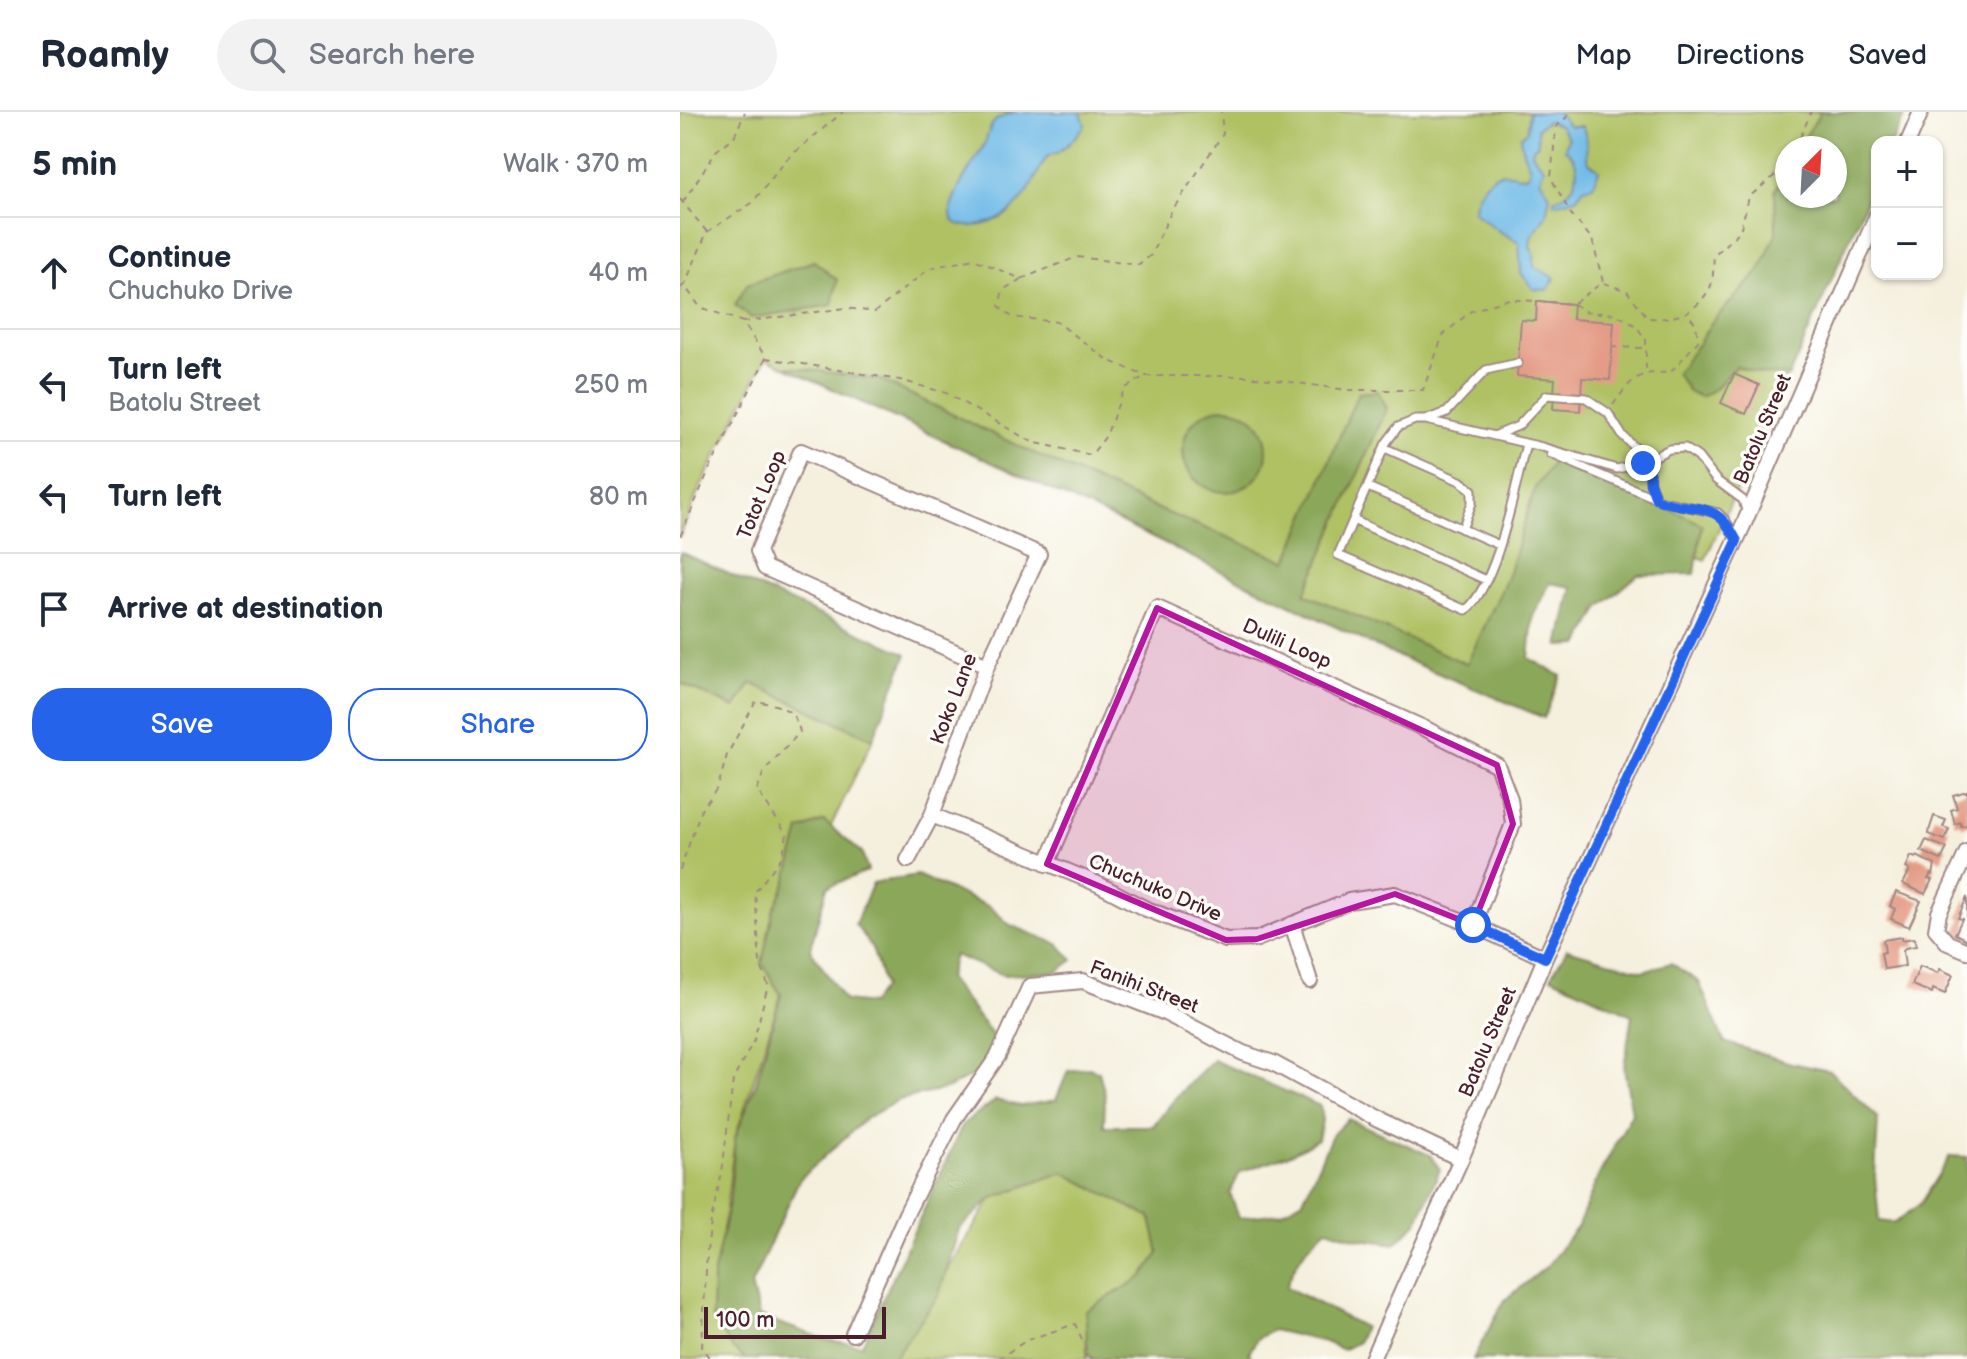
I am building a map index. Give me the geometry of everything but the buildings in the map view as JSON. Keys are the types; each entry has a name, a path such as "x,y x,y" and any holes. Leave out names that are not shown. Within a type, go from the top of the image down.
{"street":[{"path":"1911,136 1921,112"},
{"name":"Batolu Street","path":"1372,1359 1461,1159 1545,958 1737,541 1871,229"},
{"name":"Totot Loop","path":"987,666 765,568 758,551 801,451 1039,554"},
{"name":"Koko Lane","path":"908,860 932,815 987,666 1039,554"},
{"name":"Dulili Loop","path":"1047,864 1157,608 1428,730 1497,765 1510,799 1513,824 1473,925"},
{"name":"Chuchuko Drive","path":"932,815 1098,884 1144,908 1226,940 1257,939 1349,901 1395,894 1545,958"},
{"path":"1967,852 1939,913 1936,929 1948,943 1967,951"},
{"path":"1292,924 1310,981"},
{"name":"Fanihi Street","path":"853,1334 906,1214 954,1119 998,1056 1030,986 1083,981 1163,1012 1243,1053 1273,1063 1378,1120 1461,1159"}],"lane":[{"path":"1426,420 1447,412 1486,370 1518,363"},
{"path":"1494,436 1518,426 1547,395 1586,398 1608,413 1622,435 1649,461 1650,483 1656,499"},
{"path":"1522,443 1499,545 1477,601 1466,610 1338,555 1385,448 1398,427 1415,420 1494,436 1522,443 1617,469 1649,461 1677,447 1692,452 1716,480 1743,500 1748,516"},
{"path":"1522,443 1656,499 1718,513 1737,541"},
{"path":"1385,448 1460,481 1472,490 1472,503 1462,529"},
{"path":"1368,487 1499,545"},
{"path":"1353,520 1486,580"}],"path":[{"path":"707,232 681,201 716,151 734,137 745,112"},
{"path":"680,288 707,232 752,203 788,158 843,112"},
{"path":"1221,112 1223,134 1171,212 1151,255 1139,265 1077,257 1021,279 1003,290 999,306 1012,317 1057,322 1108,360 1145,376 1248,376 1347,390 1423,390 1443,335 1471,311 1509,299 1573,304 1586,312 1616,314 1635,325 1646,339 1646,372"},
{"path":"1572,112 1556,127 1551,178 1571,214 1592,239 1603,282"},
{"path":"1801,136 1811,112"},
{"path":"1603,282 1627,291 1648,318 1672,319 1687,313 1711,286 1714,255 1740,231 1749,197 1775,175"},
{"path":"684,285 700,307 743,322 846,308 875,312 930,268 974,259 1021,279"},
{"path":"1573,304 1603,282"},
{"path":"1608,413 1627,386 1646,372 1670,373 1698,341 1696,324 1687,313"},
{"path":"743,322 766,358 900,380 946,393 1032,442 1091,455 1106,436 1124,389 1145,376"},
{"path":"1612,347 1646,349"},
{"path":"680,537 708,472 766,358"},
{"path":"680,870 701,810 718,787 727,755 756,701 782,706 797,718 800,732 764,771 757,790 787,835 782,857 755,892 760,962 768,985 754,1040 733,1080 722,1173 712,1215 702,1348 712,1359"},
{"path":"998,1359 1027,1340 1075,1324 1091,1359"}],"highlighted area":[{"path":"1157,608 1497,765 1513,824 1473,925 1395,894 1257,939 1226,940 1047,864"}],"green space":[{"path":"680,112 1906,112 1895,136 1871,136 1871,189 1705,560 1632,530 1521,580 1475,689 1388,652 1076,501 766,358 698,492 680,537"},
{"path":"1821,112 1906,112 1895,136 1871,136 1871,190 1789,376 1760,374 1736,366 1716,388 1701,397 1689,392 1676,373 1711,323 1759,272 1776,234 1775,208 1847,208 1847,136 1806,136"},
{"path":"814,261 837,280 832,305 751,318 735,305 747,284"},
{"path":"783,366 881,380 1165,512 1287,561 1358,393 1378,391 1387,408 1305,594 1467,664 1507,578 1535,488 1557,457 1702,524 1695,574 1638,575 1600,607 1579,645 1559,646 1572,587 1550,583 1533,616 1529,658 1561,676 1544,718 1388,652 1116,520"},
{"path":"1225,408 1241,411 1255,420 1264,434 1267,450 1264,466 1255,480 1241,489 1225,492 1209,489 1195,480 1186,466 1183,450 1186,434 1195,420 1209,411"},
{"path":"680,552 907,654 873,739 751,683 735,708 680,683"},
{"path":"680,683 735,708 751,683 873,739 813,863 781,995 735,1138 712,1319 752,1359 680,1359"},
{"path":"824,821 862,853 868,871 827,887 810,949 845,1001 871,1004 884,986 872,948 855,924 873,883 917,875 990,907 1010,925 1058,944 1073,960 1056,972 1003,975 954,955 948,978 996,1040 983,1070 946,1089 899,1100 865,1119 799,1180 751,1285 759,1316 827,1340 862,1345 963,1124 996,1100 1021,1106 1056,1100 1068,1071 1089,1068 1099,1072 1105,1094 1104,1126 1153,1126 1213,1060 1320,1106 1322,1121 1318,1139 1293,1153 1240,1172 1230,1193 1239,1218 1280,1213 1303,1200 1332,1135 1348,1119 1430,1155 1440,1169 1417,1223 1395,1244 1354,1238 1327,1229 1307,1248 1293,1270 1286,1287 1364,1327 1358,1342 1343,1350 1325,1342 1273,1330 1257,1339 1249,1353 1252,1359 1091,1359 1087,1351 1086,1311 1142,1277 1159,1253 1151,1218 1063,1172 992,1198 959,1229 939,1295 893,1359 746,1359 733,1349 712,1319 713,1277 730,1197 735,1138 756,1083 781,995 762,963 773,911 786,883 800,830"},
{"path":"1567,949 1643,971 1671,963 1699,982 1724,1042 1791,1063 1830,1071 1878,1118 1875,1176 1879,1221 1895,1223 1920,1204 1950,1156 1967,1157 1967,1359 1473,1359 1504,1301 1547,1266 1578,1226 1598,1177 1632,1113 1624,1068 1632,1015 1551,977"},
{"path":"1063,1172 1151,1218 1159,1254 1142,1277 1087,1311 1087,1359 891,1359 992,1198"}],"water":[{"path":"1016,112 1081,112 1085,125 1067,146 1046,158 1031,187 1011,211 982,225 957,224 951,216 956,192 984,145 990,127 999,119"},
{"path":"1529,112 1557,112 1569,126 1582,126 1587,158 1599,170 1593,185 1584,188 1576,198 1554,204 1554,199 1569,191 1573,185 1577,169 1565,149 1568,138 1559,125 1548,121 1537,128 1538,144 1532,154 1544,167 1540,179 1550,195 1546,215 1531,237 1530,246 1534,254 1534,267 1555,278 1547,290 1533,289 1521,273 1519,242 1474,212 1479,194 1497,174 1528,175 1530,168 1520,137 1527,131"}],"route":[{"path":"1473,925 1545,958 1737,541 1718,513 1656,499 1650,483 1649,461 1643,463"}]}
